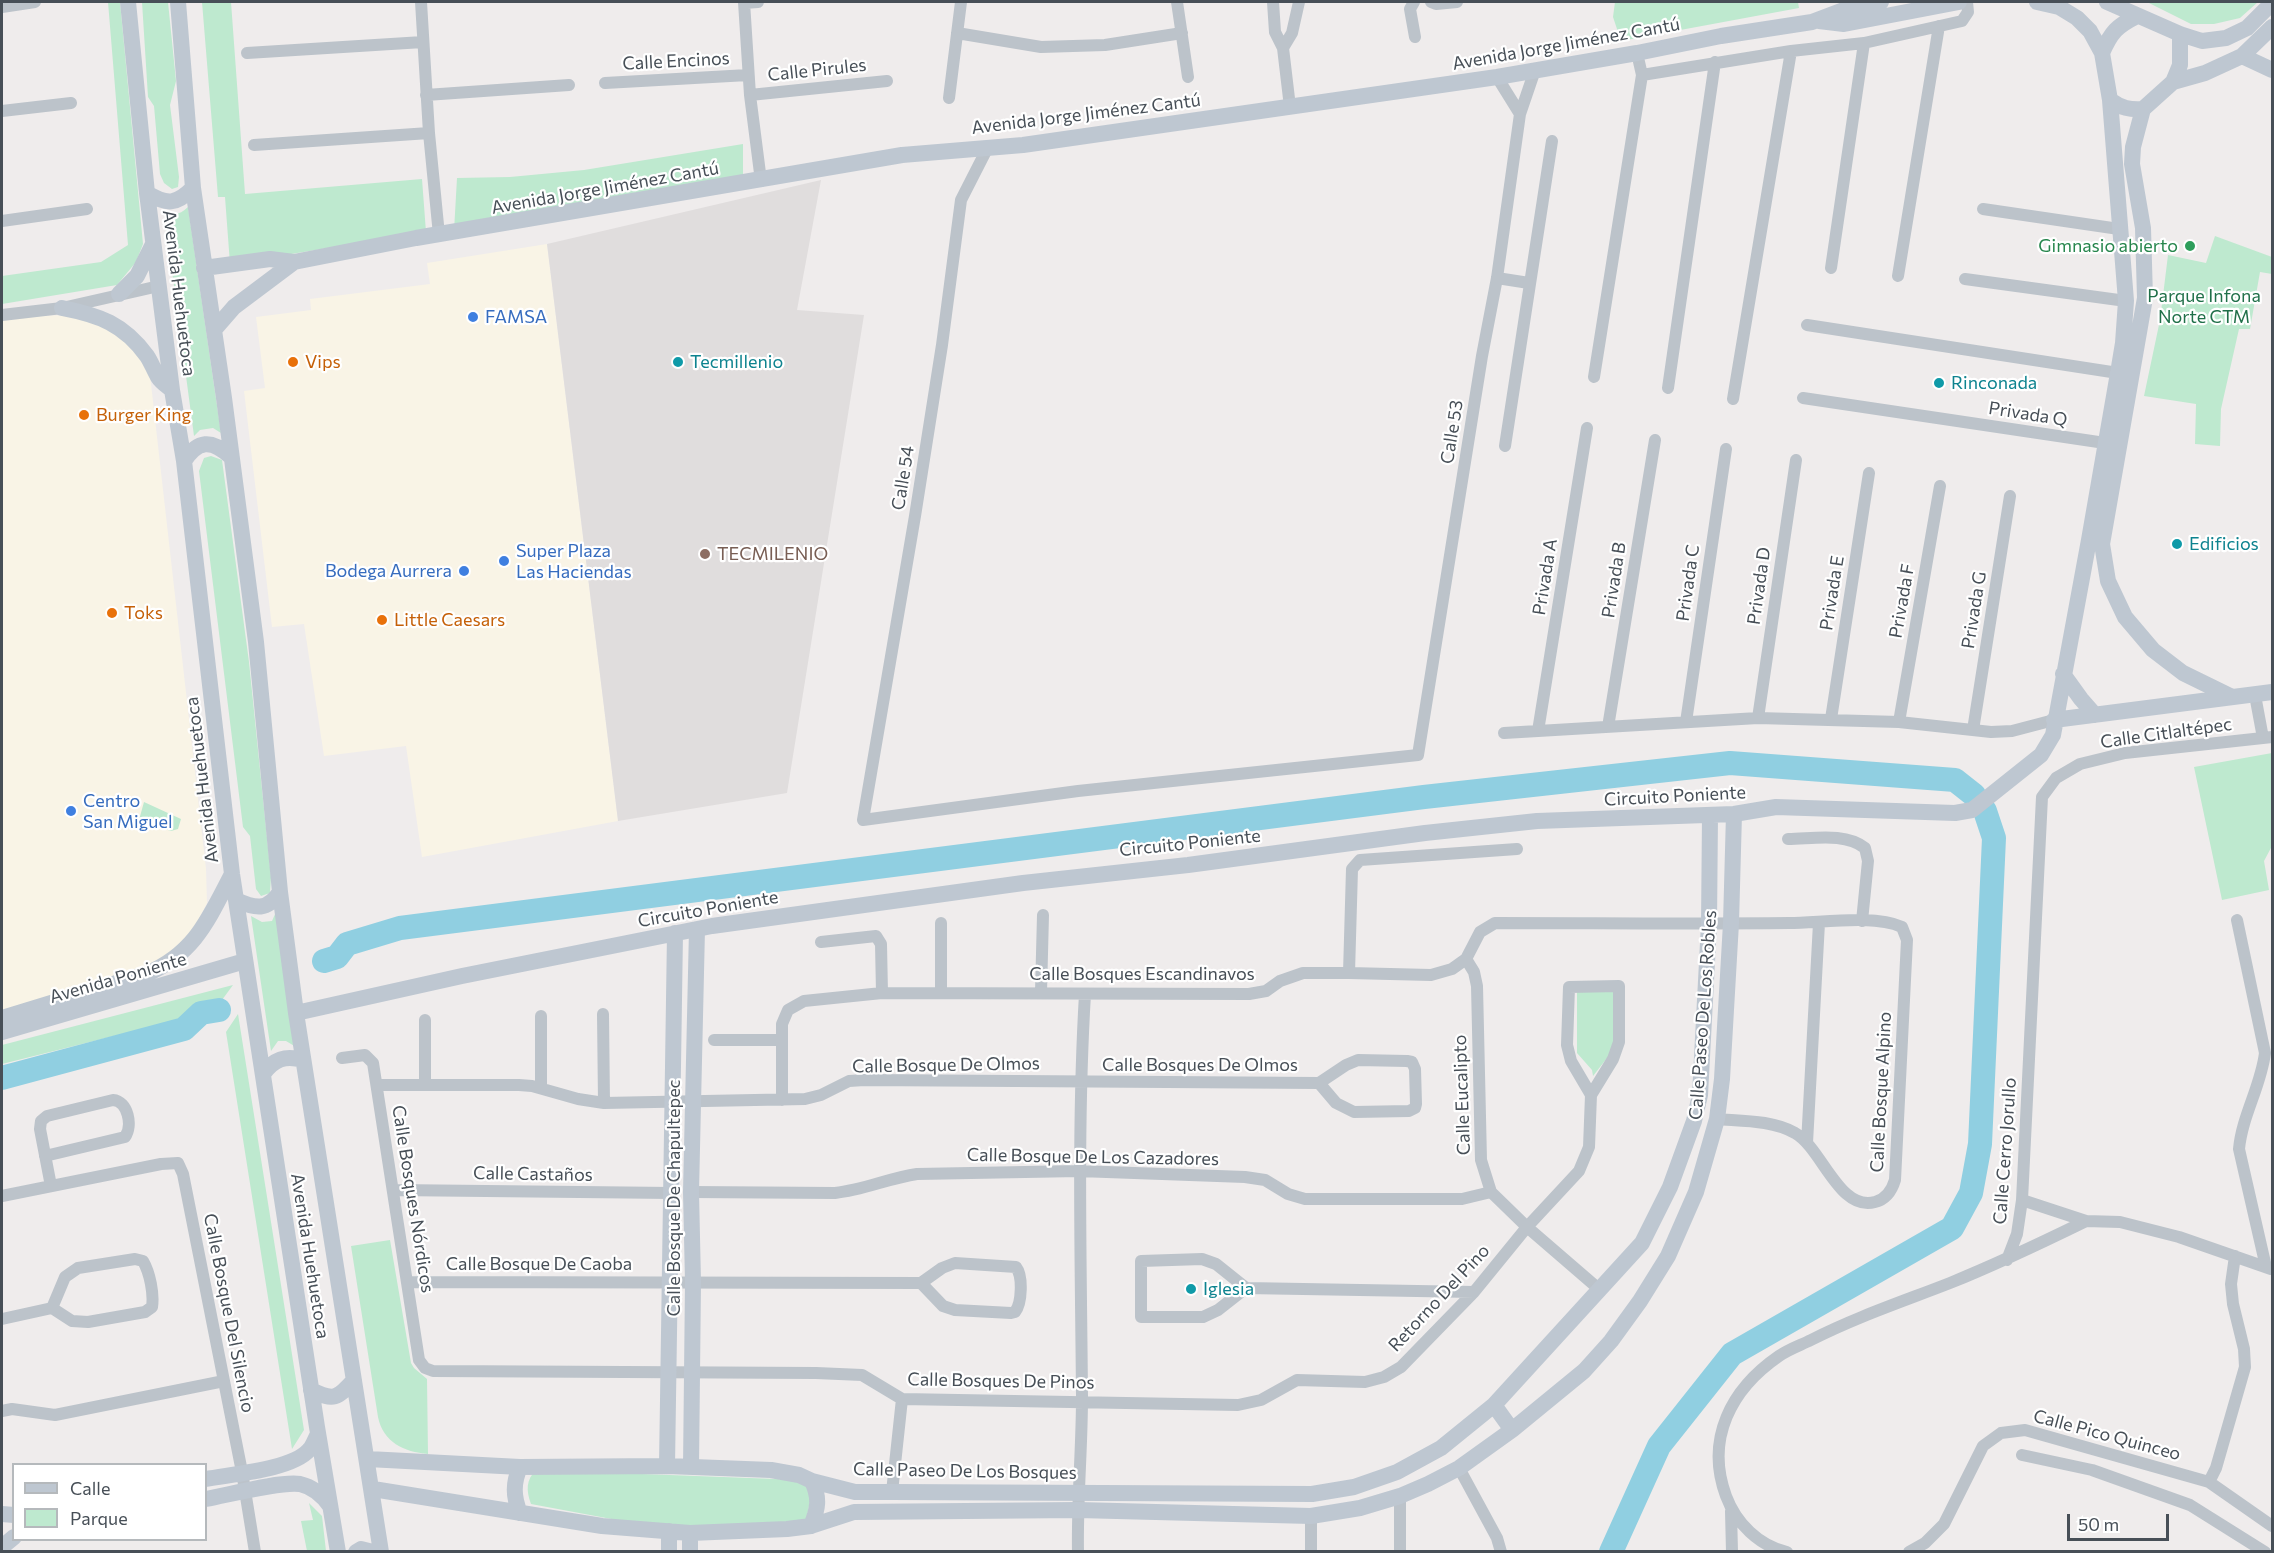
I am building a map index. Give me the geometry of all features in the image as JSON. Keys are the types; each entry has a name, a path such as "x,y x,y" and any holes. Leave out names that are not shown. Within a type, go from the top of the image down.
{"main road":[{"name":"Avenida Huehuetoca","path":"128,2 147,193 172,390 184,461 232,874 338,1551"},
{"name":"Avenida Huehuetoca","path":"178,2 193,188 256,642 280,892 303,1060 373,1489 381,1551"},
{"name":"Avenida Jorge Jiménez Cantú","path":"204,268 270,259 294,262 902,155 1023,145 1497,77 1815,21 1849,8 1881,2"},
{"path":"1815,21 1844,24 1959,2"},
{"path":"2037,2 2059,7 2077,18 2090,32 2102,53 2110,100 2131,110 2143,109"},
{"path":"2107,2 2180,34 2202,41 2226,38 2247,28 2272,3"},
{"path":"2102,53 2118,26 2137,16"},
{"path":"2173,82 2205,73 2242,57 2272,27"},
{"path":"2180,34 2180,65 2173,82 2143,109 2133,147 2132,164 2144,228 2145,298 2102,544 2108,581 2125,616 2153,650 2183,673 2230,696"},
{"path":"2242,57 2272,70"},
{"name":"Circuito Poniente","path":"296,1013 462,976 697,929 1023,883 1188,865 1425,833 1537,821 1710,816 1776,807 1955,813 1972,810 2041,755 2052,735 2090,540 2123,343 2126,301 2110,100"},
{"path":"147,193 160,200 172,202 184,197 193,188"},
{"path":"119,294 137,276 153,243"},
{"name":"Avenida Jorge Jiménez Cantú","path":"214,330 234,307 294,262"},
{"path":"62,308 94,314 133,338 149,358 159,378 172,390"},
{"path":"184,461 192,449 205,443 219,446 230,456"},
{"path":"2063,674 2095,715"},
{"path":"2054,720 2272,692"},
{"name":"Calle Paseo De Los Robles","path":"1311,1516 1360,1508 1400,1496 1459,1468 1512,1430 1584,1371 1611,1341 1640,1301 1668,1256 1696,1192 1717,1119 1722,1079 1731,923 1734,814"},
{"name":"Calle Paseo De Los Robles","path":"1312,1494 1354,1487 1397,1472 1441,1448 1494,1405 1642,1243 1670,1187 1694,1121 1702,1078 1709,924 1710,816"},
{"name":"Avenida Poniente","path":"2,1018 146,974 167,964 184,951 200,934 232,874"},
{"path":"236,900 252,907 263,907 273,902 280,892"},
{"name":"Calle Bosque De Chapultepec","path":"691,1467 693,1282 691,1192 697,929"},
{"name":"Calle Bosque De Chapultepec","path":"667,1466 675,933"},
{"name":"Avenida Poniente","path":"2,1032 245,961"},
{"path":"263,1074 270,1064 280,1058 292,1057 303,1060"},
{"path":"1642,1243 1668,1256"},
{"path":"311,1390 334,1398 342,1394 354,1380"},
{"path":"1494,1405 1512,1430"},
{"path":"207,1479 277,1467 297,1460 309,1450 318,1434"},
{"name":"Calle Paseo De Los Bosques","path":"368,1459 520,1467 667,1466 771,1470 799,1474 812,1481 855,1492 1312,1494"},
{"path":"519,1513 514,1490 515,1478 520,1467"},
{"path":"811,1526 818,1509 818,1493 812,1481"},
{"path":"207,1499 282,1484 301,1484 317,1492 330,1506"},
{"name":"Calle Paseo De Los Bosques","path":"373,1489 602,1526 690,1533 811,1526 854,1512 1077,1510 1311,1516"},
{"path":"669,1531 669,1551"},
{"path":"690,1533 690,1551"},
{"path":"356,1551 361,1549 373,1551"}],"street":[{"path":"2,7 35,2"},
{"path":"421,2 426,95 439,235"},
{"path":"758,2 744,2 748,75 761,181"},
{"path":"949,98 961,2"},
{"path":"1177,2 1188,77"},
{"path":"1273,2 1275,32 1283,48 1290,107"},
{"path":"1283,48 1292,33 1299,2"},
{"path":"1414,2 1410,9 1415,37"},
{"path":"1431,2 1436,4 1457,2"},
{"path":"1642,75 1791,51 1864,43 1962,21 1968,12 1967,2"},
{"path":"1898,276 1939,26"},
{"path":"957,33 1041,47 1105,45 1182,33"},
{"path":"248,53 423,42"},
{"path":"1831,268 1864,43"},
{"path":"1733,399 1791,51"},
{"path":"1594,377 1642,75 1637,53"},
{"path":"1668,388 1715,62"},
{"name":"Calle 53","path":"1418,755 1482,356 1497,279 1520,114 1535,70"},
{"name":"Calle Encinos","path":"605,83 748,75"},
{"path":"1497,77 1520,114"},
{"name":"Calle Pirules","path":"750,95 887,81"},
{"path":"426,95 569,85"},
{"path":"2,111 71,103"},
{"path":"254,145 429,133"},
{"path":"1505,446 1552,141"},
{"name":"Calle 54","path":"988,147 961,200 942,345 915,516 863,820 1078,791 1418,755"},
{"path":"2,222 87,209"},
{"path":"1983,209 2119,229"},
{"path":"1497,279 1529,283"},
{"path":"1965,279 2126,301"},
{"path":"2,315 62,308 159,286"},
{"path":"1807,325 2118,373"},
{"name":"Privada Q","path":"1803,398 2105,444"},
{"name":"Privada A","path":"1538,731 1587,428"},
{"name":"Privada B","path":"1608,726 1655,440"},
{"name":"Privada C","path":"1686,722 1726,449"},
{"name":"Privada D","path":"1758,717 1796,460"},
{"name":"Privada E","path":"1830,719 1869,473"},
{"name":"Privada F","path":"1899,722 1940,486"},
{"name":"Privada G","path":"1973,730 2010,496"},
{"path":"2255,695 2268,738"},
{"path":"1504,733 1758,717 1899,722 1992,732 2012,731 2054,720"},
{"name":"Calle Citlaltépec","path":"2042,797 2056,778 2080,764 2125,753 2268,738"},
{"name":"Calle Cerro Jorullo","path":"2007,1260 2017,1234 2022,1200 2042,797"},
{"path":"1466,959 1480,932 1495,923 1709,924 1862,921 1868,861 1865,848 1858,842 1835,838 1788,839"},
{"path":"1349,972 1352,869 1360,860 1517,849"},
{"path":"1041,992 1043,915"},
{"path":"2238,920 2265,1053 2263,1069 2240,1137 2240,1149 2269,1268"},
{"name":"Calle Bosque Alpino","path":"1717,1119 1767,1124 1794,1132 1807,1143 1850,1199 1863,1204 1877,1202 1891,1192 1895,1179 1907,940 1902,927 1890,921 1862,921"},
{"path":"941,923 941,993"},
{"path":"1807,1143 1819,923"},
{"path":"821,942 876,936 881,944 882,993"},
{"name":"Calle Bosques Escandinavos","path":"782,1040 782,1024 788,1010 804,1001 882,993 1249,994 1266,991 1280,981 1303,974 1349,972 1431,975 1452,969 1466,959"},
{"name":"Calle Eucalipto","path":"1466,959 1474,972 1477,986 1481,1160 1491,1192 1527,1227 1600,1290"},
{"path":"1619,986 1619,1042 1613,1059 1591,1095 1571,1061 1567,1045 1569,987 1619,986"},
{"path":"1078,1551 1077,1510 1082,1401 1080,1082 1085,994"},
{"path":"603,1014 604,1103"},
{"path":"541,1088 542,1016"},
{"path":"425,1020 425,1083"},
{"path":"714,1040 782,1040 782,1100"},
{"path":"342,1058 361,1055 369,1057 373,1063 377,1085"},
{"name":"Calle Bosques De Olmos","path":"1080,1082 1319,1083 1340,1068 1358,1060 1407,1061 1412,1062 1415,1069 1416,1104 1415,1108 1409,1111 1354,1112 1336,1103 1319,1083"},
{"name":"Calle Bosque De Olmos","path":"671,1102 806,1099 821,1095 849,1081 864,1080 1080,1082"},
{"name":"Calle Bosques Nórdicos","path":"669,1372 433,1371 425,1368 419,1360 377,1085 425,1083 519,1085 604,1103 671,1102"},
{"name":"Retorno Del Pino","path":"1298,1380 1365,1382 1384,1377 1401,1367 1474,1292 1527,1227 1579,1171 1589,1147 1591,1095"},
{"path":"2,1196 51,1186 45,1156 40,1128 44,1118 113,1100 124,1105 129,1127 125,1137 45,1156"},
{"name":"Calle Bosque Del Silencio","path":"51,1186 161,1164 178,1163 183,1174 246,1492 255,1551"},
{"name":"Calle Bosque De Los Cazadores","path":"691,1192 835,1193 857,1191 895,1177 917,1174 1079,1171 1245,1177 1265,1180 1288,1194 1305,1199 1462,1199 1491,1192"},
{"name":"Calle Castaños","path":"393,1190 672,1193"},
{"path":"2022,1200 2086,1221 2120,1222 2179,1237 2269,1268"},
{"path":"1732,1551 1731,1510 1722,1484 1718,1462 1719,1440 1726,1417 1744,1386 1779,1356 1832,1329 2007,1260 2086,1221"},
{"path":"2209,1482 2216,1468 2245,1367 2244,1349 2231,1284 2235,1256"},
{"path":"2,1318 52,1308 72,1321 88,1322 146,1312 152,1307 153,1299 147,1267 143,1261 135,1259 78,1268 65,1277 52,1308"},
{"path":"1246,1288 1218,1310 1203,1317 1141,1317 1141,1262 1202,1259 1216,1264 1246,1288 1474,1292"},
{"path":"955,1263 1012,1266 1019,1270 1020,1274 1020,1305 1015,1312 1011,1313 955,1310 943,1306 921,1283 942,1268 955,1263"},
{"name":"Calle Bosque De Caoba","path":"408,1282 921,1283"},
{"name":"Calle Bosques De Pinos","path":"669,1372 816,1373 862,1376 902,1399 1238,1405 1261,1400 1298,1380"},
{"path":"2,1411 12,1409 55,1415 224,1381"},
{"path":"892,1492 902,1399"},
{"name":"Calle Pico Quinceo","path":"1909,1551 1925,1543 1944,1524 1983,1446 2001,1433 2025,1430 2209,1482 2272,1526"},
{"path":"2022,1455 2092,1470 2190,1505 2265,1551"},
{"path":"1459,1468 1497,1538 1501,1551"},
{"path":"1400,1496 1400,1551"},
{"path":"1731,1510 1754,1536 1776,1549 1787,1551"},
{"path":"1311,1516 1311,1551"}],"shaded area":[{"name":"TECMILENIO","path":"821,180 797,310 864,315 787,793 618,821 547,244"},
{"path":"547,244 618,821 422,857 406,746 324,756 304,624 272,627 244,391 265,388 256,317 311,310 310,299 430,284 427,263"},
{"name":"Centro San Miguel","path":"82,315 113,330 138,350 150,375 206,869 207,903 191,934 153,967 2,1010 2,320 24,316"}],"green space":[{"path":"108,2 120,2 143,244 136,262 117,285 2,304 2,276 101,262 128,245"},
{"path":"142,2 168,2 176,81 170,105 179,177 178,187 172,189 164,183 160,174 154,106 148,97"},
{"path":"202,2 231,2 245,194 422,179 426,232 230,264 225,197 218,197"},
{"path":"1615,2 1798,2 1799,8 1621,41 1613,17"},
{"path":"2147,2 2258,2 2240,18 2214,24 2191,24"},
{"path":"743,144 743,182 454,231 457,178 510,177 584,170"},
{"path":"188,207 221,433 213,428 200,430 194,436 164,211 177,214"},
{"name":"Parque Infona Norte CTM","path":"2215,236 2272,257 2272,274 2260,272 2250,329 2239,329 2221,409 2220,446 2195,444 2196,404 2144,396 2160,320 2168,255 2206,263"},
{"path":"211,456 222,460 249,662 271,877 270,893 261,896 256,889 250,836 243,827 199,471 204,458"},
{"path":"2272,753 2272,846 2264,861 2269,890 2222,900 2194,767"},
{"path":"144,802 181,819 178,829 171,831 139,820"},
{"path":"276,912 296,1047 286,1041 278,1041 271,1051 251,916 262,922 272,921"},
{"path":"233,985 222,1000 197,1008 178,1020 2,1064 2,1045"},
{"path":"1617,987 1618,1044 1593,1076 1592,1070 1577,1053 1577,988"},
{"path":"238,1014 304,1430 292,1449 226,1032"},
{"path":"390,1240 411,1363 427,1379 428,1454 411,1451 396,1444 385,1433 378,1417 351,1246"},
{"path":"536,1470 803,1480 812,1492 804,1530 633,1523 531,1504 528,1486"},
{"path":"309,1503 322,1516 326,1551 307,1551 301,1521 313,1520"}],"waterway":[{"path":"324,961 337,957 347,944 400,928 1424,797 1730,763 1955,780 1974,795"},
{"path":"1611,1552 1659,1446 1732,1354 1952,1228 1971,1193 1980,1144 1994,838 1985,811"},
{"path":"2,1078 184,1029 201,1013 219,1010"}],"place":[{"name":"Gimnasio abierto","path":"2190,246"},
{"name":"FAMSA","path":"473,317"},
{"name":"Vips","path":"293,362"},
{"name":"Tecmillenio","path":"678,362"},
{"name":"Rinconada","path":"1939,383"},
{"name":"Burger King","path":"84,415"},
{"name":"Edificios","path":"2177,544"},
{"name":"TECMILENIO","path":"705,554"},
{"name":"Super Plaza Las Haciendas","path":"504,561"},
{"name":"Bodega Aurrera","path":"464,571"},
{"name":"Toks","path":"112,613"},
{"name":"Little Caesars","path":"382,620"},
{"name":"Centro San Miguel","path":"71,811"},
{"name":"Iglesia","path":"1191,1289"}]}
